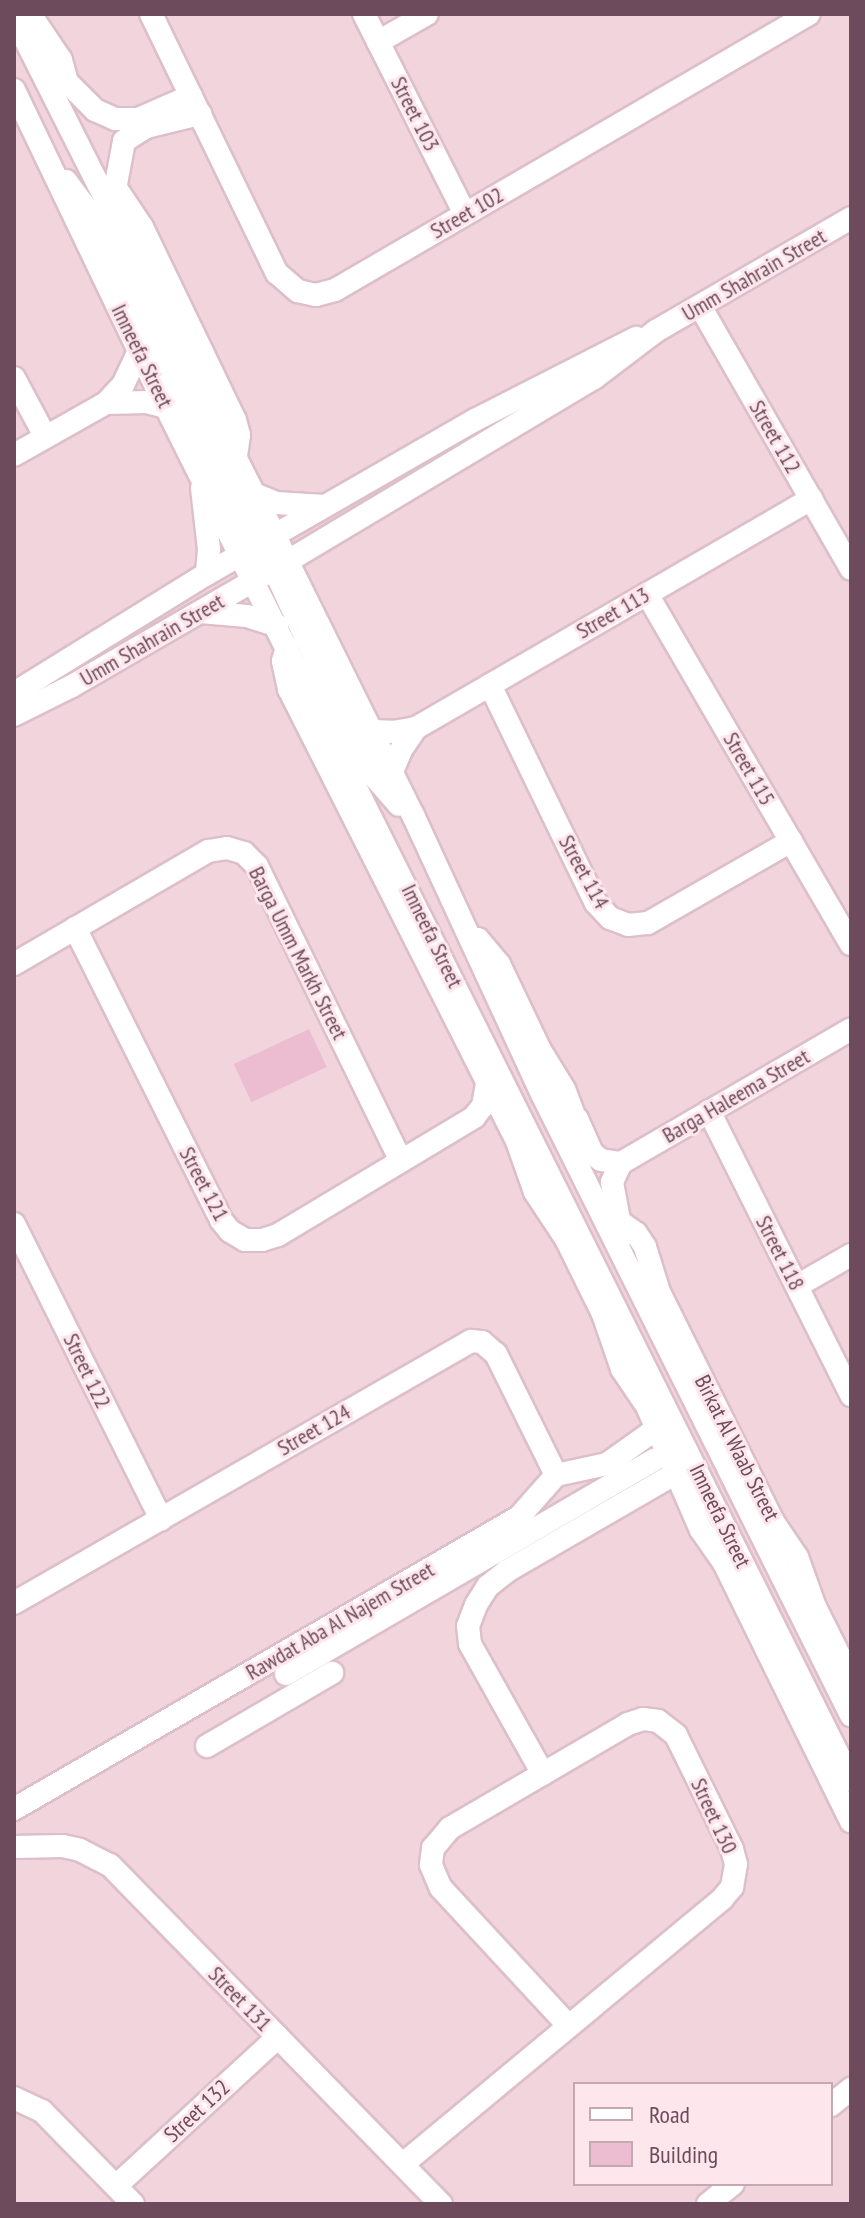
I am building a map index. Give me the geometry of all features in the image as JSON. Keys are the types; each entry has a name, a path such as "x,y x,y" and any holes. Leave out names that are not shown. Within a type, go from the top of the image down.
{"street":[{"path":"30,14 61,60 67,82"},
{"name":"Street 102","path":"151,14 277,273 298,291 316,295 335,290 809,14"},
{"name":"Street 103","path":"364,14 465,214"},
{"path":"378,42 427,14"},
{"name":"Imneefa Street","path":"14,17 254,494 282,636 486,1069 567,1204 851,1780"},
{"path":"36,60 67,82 95,110 127,121 196,105"},
{"name":"Imneefa Street","path":"14,90 201,475 266,557 370,731 413,815 542,1094 851,1715"},
{"path":"112,209 124,141 146,127 196,105"},
{"path":"52,170 79,196 100,227 266,557 366,767 391,798 413,815"},
{"path":"114,185 142,227 235,420 239,435 235,458"},
{"name":"Umm Shahrain Street","path":"656,331 851,218"},
{"name":"Street 112","path":"700,306 851,569"},
{"path":"266,557 594,378 656,331"},
{"path":"266,557 327,506 578,364 656,331"},
{"path":"14,455 106,403 123,385 139,351"},
{"path":"14,378 45,436"},
{"path":"106,403 147,402 166,407"},
{"path":"130,653 157,622 402,479 442,442"},
{"path":"201,475 209,549 207,574"},
{"path":"254,494 276,503 327,506"},
{"name":"Street 113","path":"370,731 393,732 416,728 811,499"},
{"name":"Umm Shahrain Street","path":"14,693 207,574 266,557"},
{"name":"Umm Shahrain Street","path":"14,715 201,612 266,557"},
{"name":"Street 115","path":"647,594 851,944"},
{"path":"201,612 247,616 282,636"},
{"name":"Street 114","path":"490,685 596,903 619,922 638,925 657,919 791,841"},
{"path":"391,774 416,728"},
{"name":"Barga Umm Markh Street","path":"14,964 208,851 227,848 252,859 401,1161"},
{"name":"Street 121","path":"75,928 221,1220 230,1231 245,1240 270,1238 474,1117"},
{"path":"467,932 484,944 499,964 573,1112 600,1175 614,1195"},
{"name":"Barga Haleema Street","path":"621,1163 851,1029"},
{"path":"486,1069 486,1099 474,1117 509,1128"},
{"path":"486,1069 535,1192 566,1239 603,1314 628,1380 647,1406"},
{"path":"542,1094 573,1112"},
{"name":"Street 118","path":"709,1111 851,1395"},
{"path":"592,1153 601,1160 621,1163 613,1177 620,1222 620,1252"},
{"path":"525,1167 567,1204"},
{"name":"Birkat Al Waab Street","path":"620,1222 636,1233 645,1247 659,1292 767,1510 790,1546 851,1679"},
{"name":"Street 122","path":"14,1224 161,1519"},
{"path":"797,1286 851,1255"},
{"name":"Street 124","path":"14,1603 471,1341 482,1342 496,1354 556,1475"},
{"path":"635,1342 647,1406 656,1429 851,1821"},
{"path":"556,1475 607,1464 656,1429"},
{"path":"207,1746 285,1676 654,1460"},
{"path":"543,1774 470,1644 467,1632 476,1605 488,1586 507,1571 678,1472"},
{"name":"Rawdat Aba Al Najem Street","path":"14,1809 285,1676 519,1517 556,1475"},
{"path":"695,1512 731,1539"},
{"path":"766,1544 804,1577"},
{"path":"285,1676 332,1673"},
{"name":"Street 130","path":"403,2164 722,1899 732,1887 736,1864 676,1735 658,1721 643,1719 628,1724 443,1833 433,1848 431,1865 441,1888 569,2026"},
{"name":"Street 131","path":"14,1847 63,1846 80,1850 110,1865 441,2204"},
{"name":"Street 132","path":"116,2186 278,2037"},
{"path":"833,2103 851,2089"},
{"path":"14,2098 42,2111 133,2204"},
{"path":"708,2204 730,2186"}],"shaded area":[{"path":"14,14 851,14 851,2204 14,2204"}],"building":[{"path":"309,1029 327,1067 252,1102 234,1064"}]}
